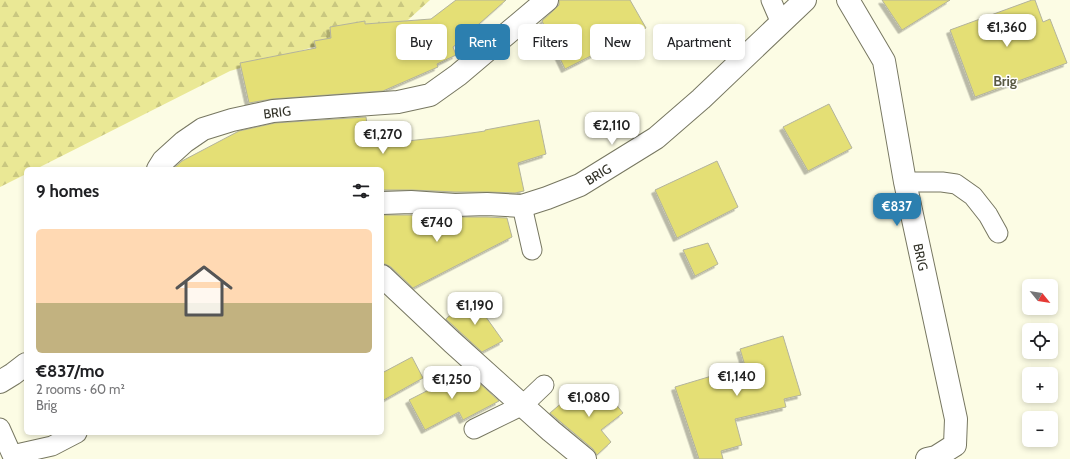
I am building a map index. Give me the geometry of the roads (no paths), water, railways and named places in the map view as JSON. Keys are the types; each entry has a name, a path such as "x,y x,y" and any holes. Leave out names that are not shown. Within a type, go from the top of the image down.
{"street":[{"name":"BRIG","path":"159,167 163,161 184,142 203,129 232,120 273,111 398,102 430,95 458,75 547,0"},
{"name":"BRIG","path":"384,203 411,202 522,206 580,186 656,138 701,99 804,0"},
{"name":"BRIG","path":"848,0 884,62 905,182 956,419 955,445 933,458"},
{"path":"384,278 452,342 585,459"},
{"path":"0,382 24,366"}],"lane":[{"path":"771,0 781,23"},
{"path":"905,182 942,182 956,184 973,196 988,215 998,233"},
{"path":"522,206 532,250"},
{"path":"474,429 523,405 544,385"},
{"path":"0,428 12,455 52,446 73,435"}],"district":[{"name":"Brig","path":"1005,81"}]}
